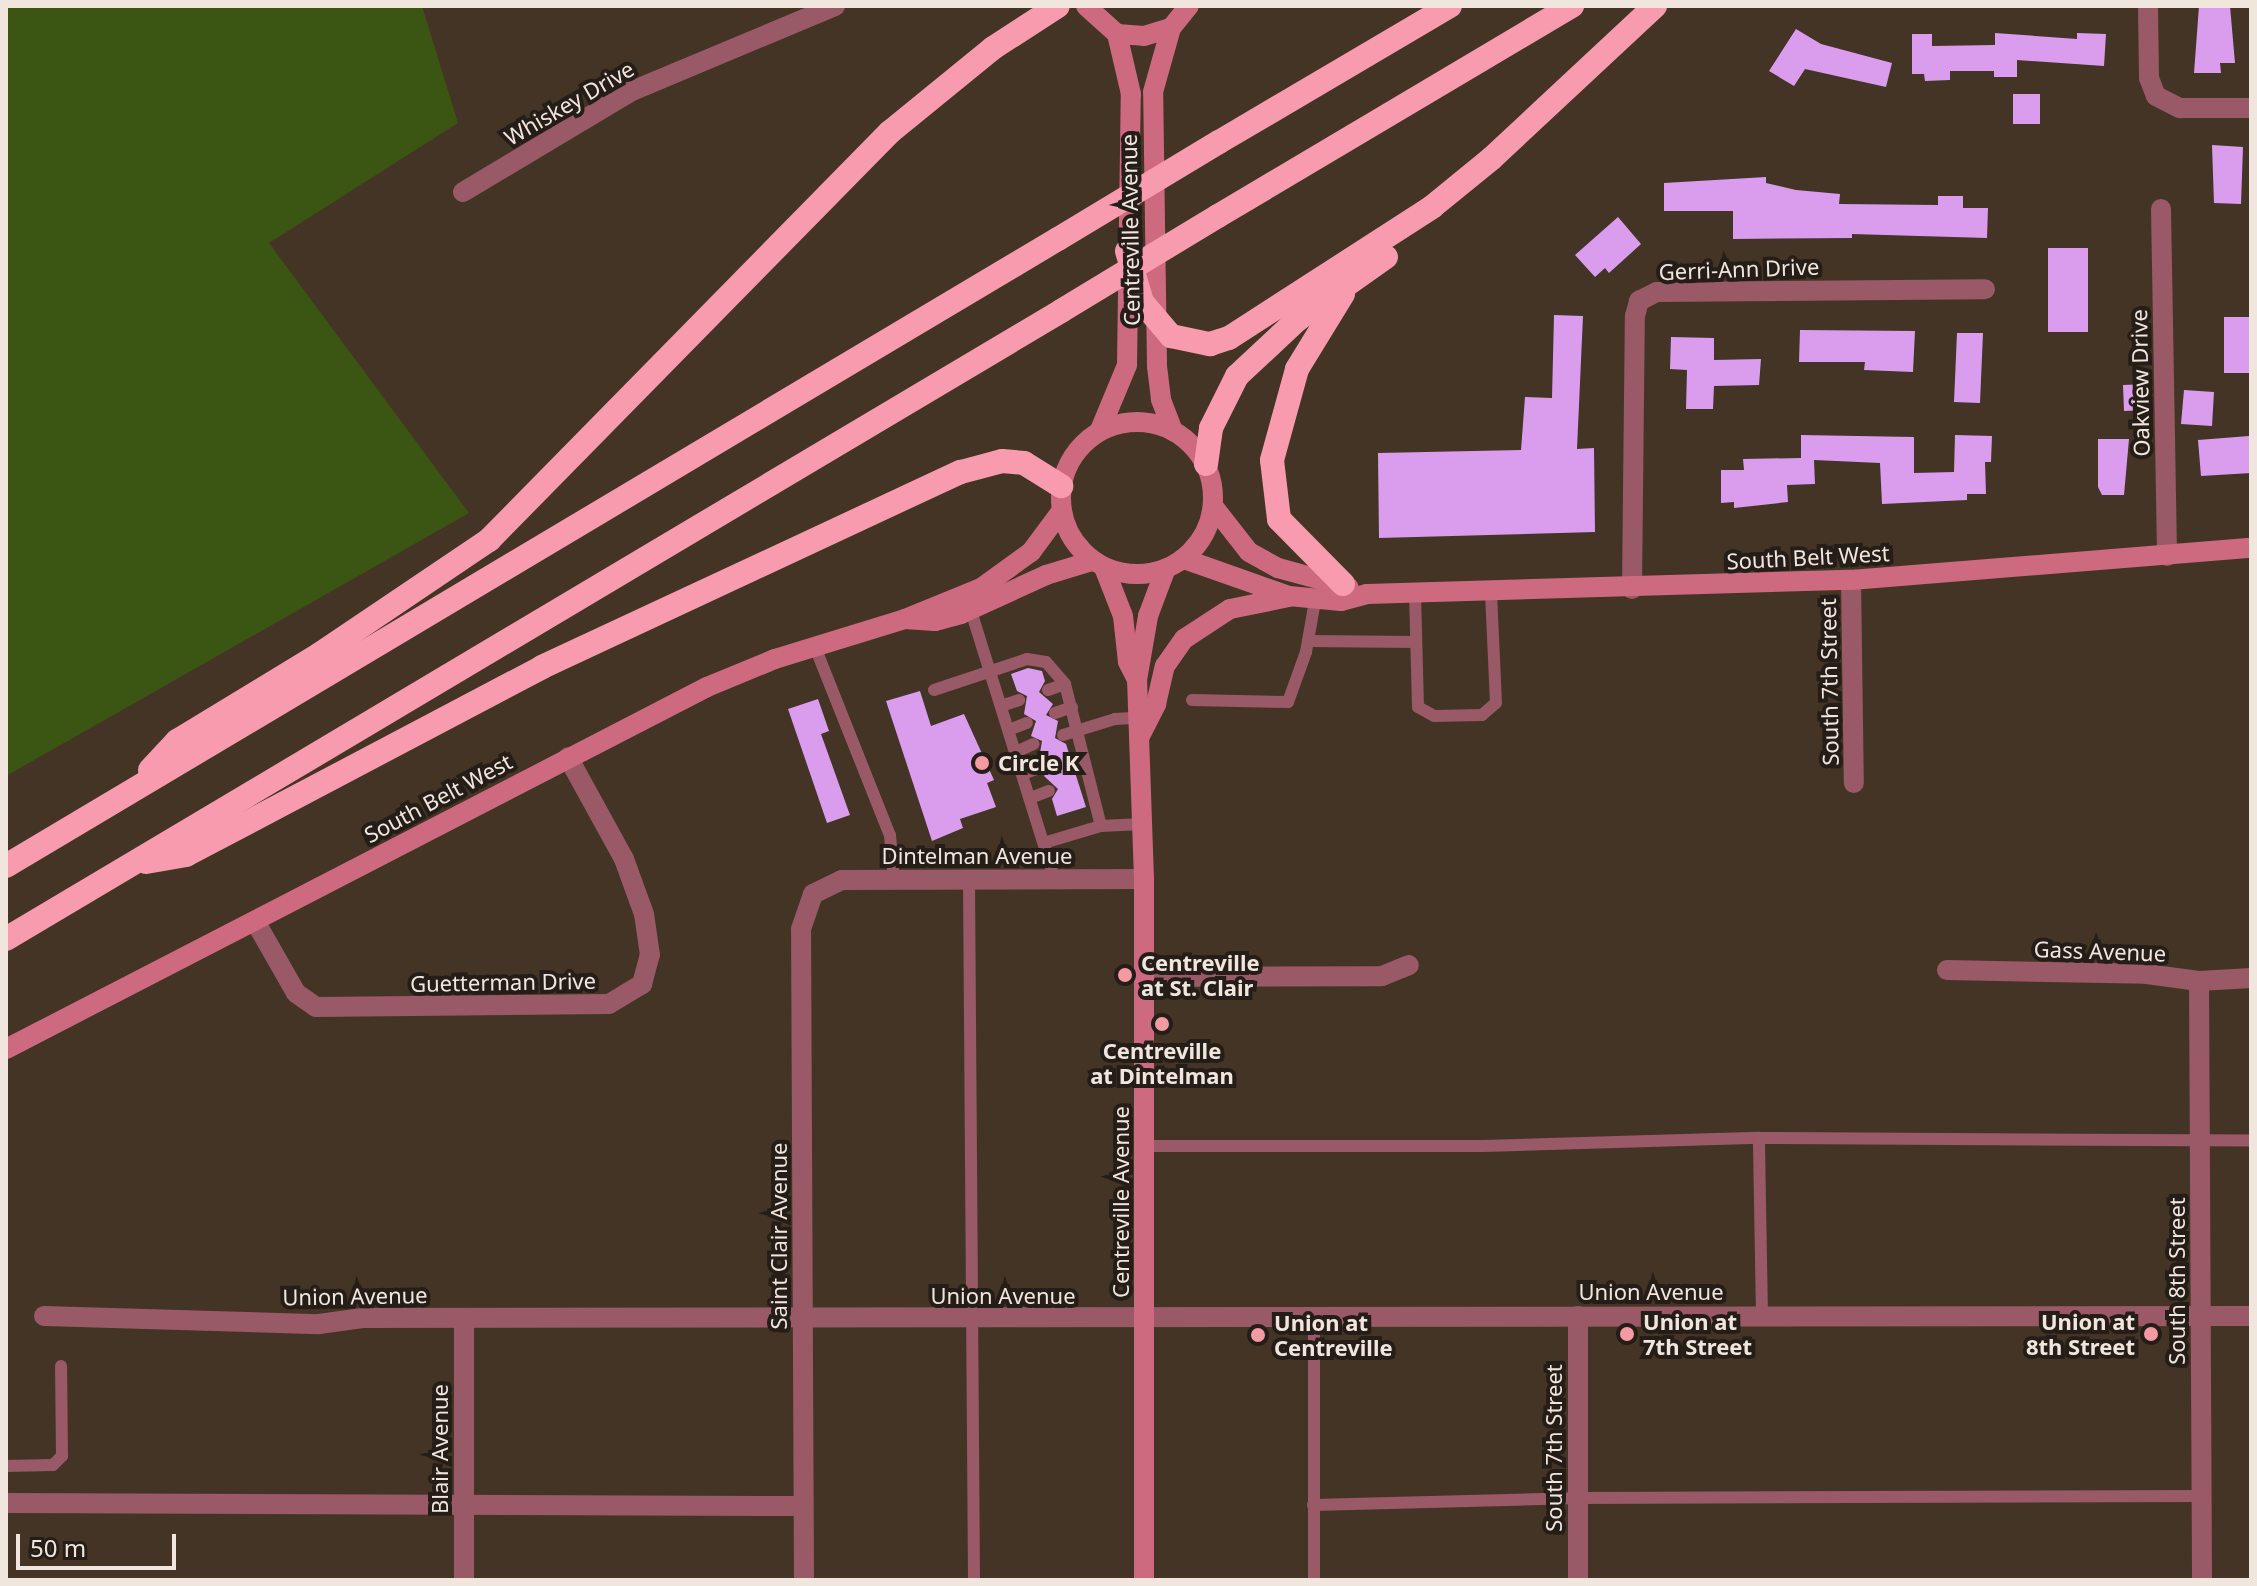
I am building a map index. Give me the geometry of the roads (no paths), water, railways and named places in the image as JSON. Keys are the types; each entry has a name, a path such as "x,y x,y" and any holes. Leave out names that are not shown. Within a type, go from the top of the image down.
{"highway":[{"path":"129,792 177,741 346,638 489,540 890,132 993,48 1058,6"},
{"path":"6,866 1450,6"},
{"path":"6,939 1572,6"},
{"path":"1206,464 1211,428 1237,376 1297,320 1399,248 1432,207 1655,6"},
{"path":"1127,251 1142,302 1155,323 1171,336 1195,343 1229,338 1432,207"},
{"path":"1325,588 1279,519 1272,460 1297,369 1352,281"},
{"path":"132,864 186,855 542,667 961,472 1002,461 1024,463 1061,486"}],"main road":[{"path":"1086,6 1117,34 1144,36 1171,28"},
{"name":"Centreville Avenue","path":"1173,431 1161,399 1155,323 1153,92 1171,28 1189,6"},
{"name":"Centreville Avenue","path":"1100,430 1127,365 1131,94 1117,34"},
{"path":"1099,565 1073,539 1060,513 1061,486 1076,452 1100,430 1149,423 1173,431 1206,464"},
{"name":"South Belt West","path":"1206,464 1213,506 1249,552 1325,588 1367,594 1632,589 1851,580 2251,548"},
{"path":"1175,564 1204,534 1213,506"},
{"name":"South Belt West","path":"6,1049 707,687 815,647 905,619 1004,573 1031,552 1060,513"},
{"name":"Centreville Avenue","path":"1144,1580 1144,879 1137,680 1148,616 1175,564"},
{"name":"South Belt West","path":"905,619 935,621 971,611 1046,575 1099,565 1133,575 1175,564 1289,596 1325,588 1367,594"},
{"name":"Centreville Avenue","path":"1099,565 1123,616 1128,662 1137,680"},
{"path":"1138,739 1156,704 1165,666 1184,639 1230,609 1289,596"}],"street":[{"name":"Whiskey Drive","path":"463,192 632,91 835,6"},
{"path":"2148,6 2149,78 2156,96 2180,108 2251,108"},
{"name":"Oakview Drive","path":"2161,209 2167,556"},
{"name":"Gerri-Ann Drive","path":"1632,589 1635,316 1639,301 1657,292 1985,289"},
{"name":"South 7th Street","path":"1851,580 1854,783"},
{"name":"Guetterman Drive","path":"255,921 296,993 316,1007 609,1004 642,984 650,955 644,914 624,859 568,757"},
{"name":"Dintelman Avenue","path":"813,894 842,880 1144,879"},
{"name":"Saint Clair Avenue","path":"804,1580 801,929 813,894"},
{"path":"1144,977 1382,976 1409,965"},
{"name":"Gass Avenue","path":"1947,970 2147,974 2199,981 2251,978"},
{"name":"South 8th Street","path":"2199,981 2202,1580"},
{"name":"Union Avenue","path":"44,1316 319,1324 464,1318 1145,1320 1578,1316 2251,1316"},
{"name":"South 7th Street","path":"1578,1316 1578,1580"},
{"name":"Blair Avenue","path":"464,1318 464,1580"},
{"path":"6,1503 803,1506"}],"lane":[{"path":"1192,700 1288,702 1325,588"},
{"path":"1415,593 1418,707 1434,716 1482,715 1496,703 1491,592"},
{"path":"971,611 1033,797 1055,880"},
{"path":"1308,641 1416,642"},
{"path":"815,647 890,835 894,881"},
{"path":"934,690 991,669 1036,657 1065,684 1085,754 1084,780 1101,826"},
{"path":"1048,690 1065,684"},
{"path":"1004,705 1019,700"},
{"path":"1055,713 1072,707"},
{"path":"1063,735 1137,718"},
{"path":"1011,729 1027,723"},
{"path":"1018,751 1034,744"},
{"path":"1070,758 1085,754"},
{"path":"1025,773 1042,767"},
{"path":"1033,797 1049,791"},
{"path":"1047,842 1101,826 1142,824"},
{"path":"969,881 976,1320 974,1580"},
{"path":"1144,1146 1483,1146 1759,1138 2251,1141"},
{"path":"1759,1138 1762,1316"},
{"path":"1314,1319 1314,1580"},
{"path":"6,1466 53,1465 62,1456 61,1366"},
{"path":"1313,1505 1579,1498 2202,1496"}],"place":[{"name":"Circle K","path":"982,763"},
{"name":"Centreville at St. Clair","path":"1125,975"},
{"name":"Centreville at Dintelman","path":"1162,1024"},
{"name":"Union at 7th Street","path":"1627,1334"},
{"name":"Union at 8th Street","path":"2151,1334"},
{"name":"Union at Centreville","path":"1258,1335"}]}
